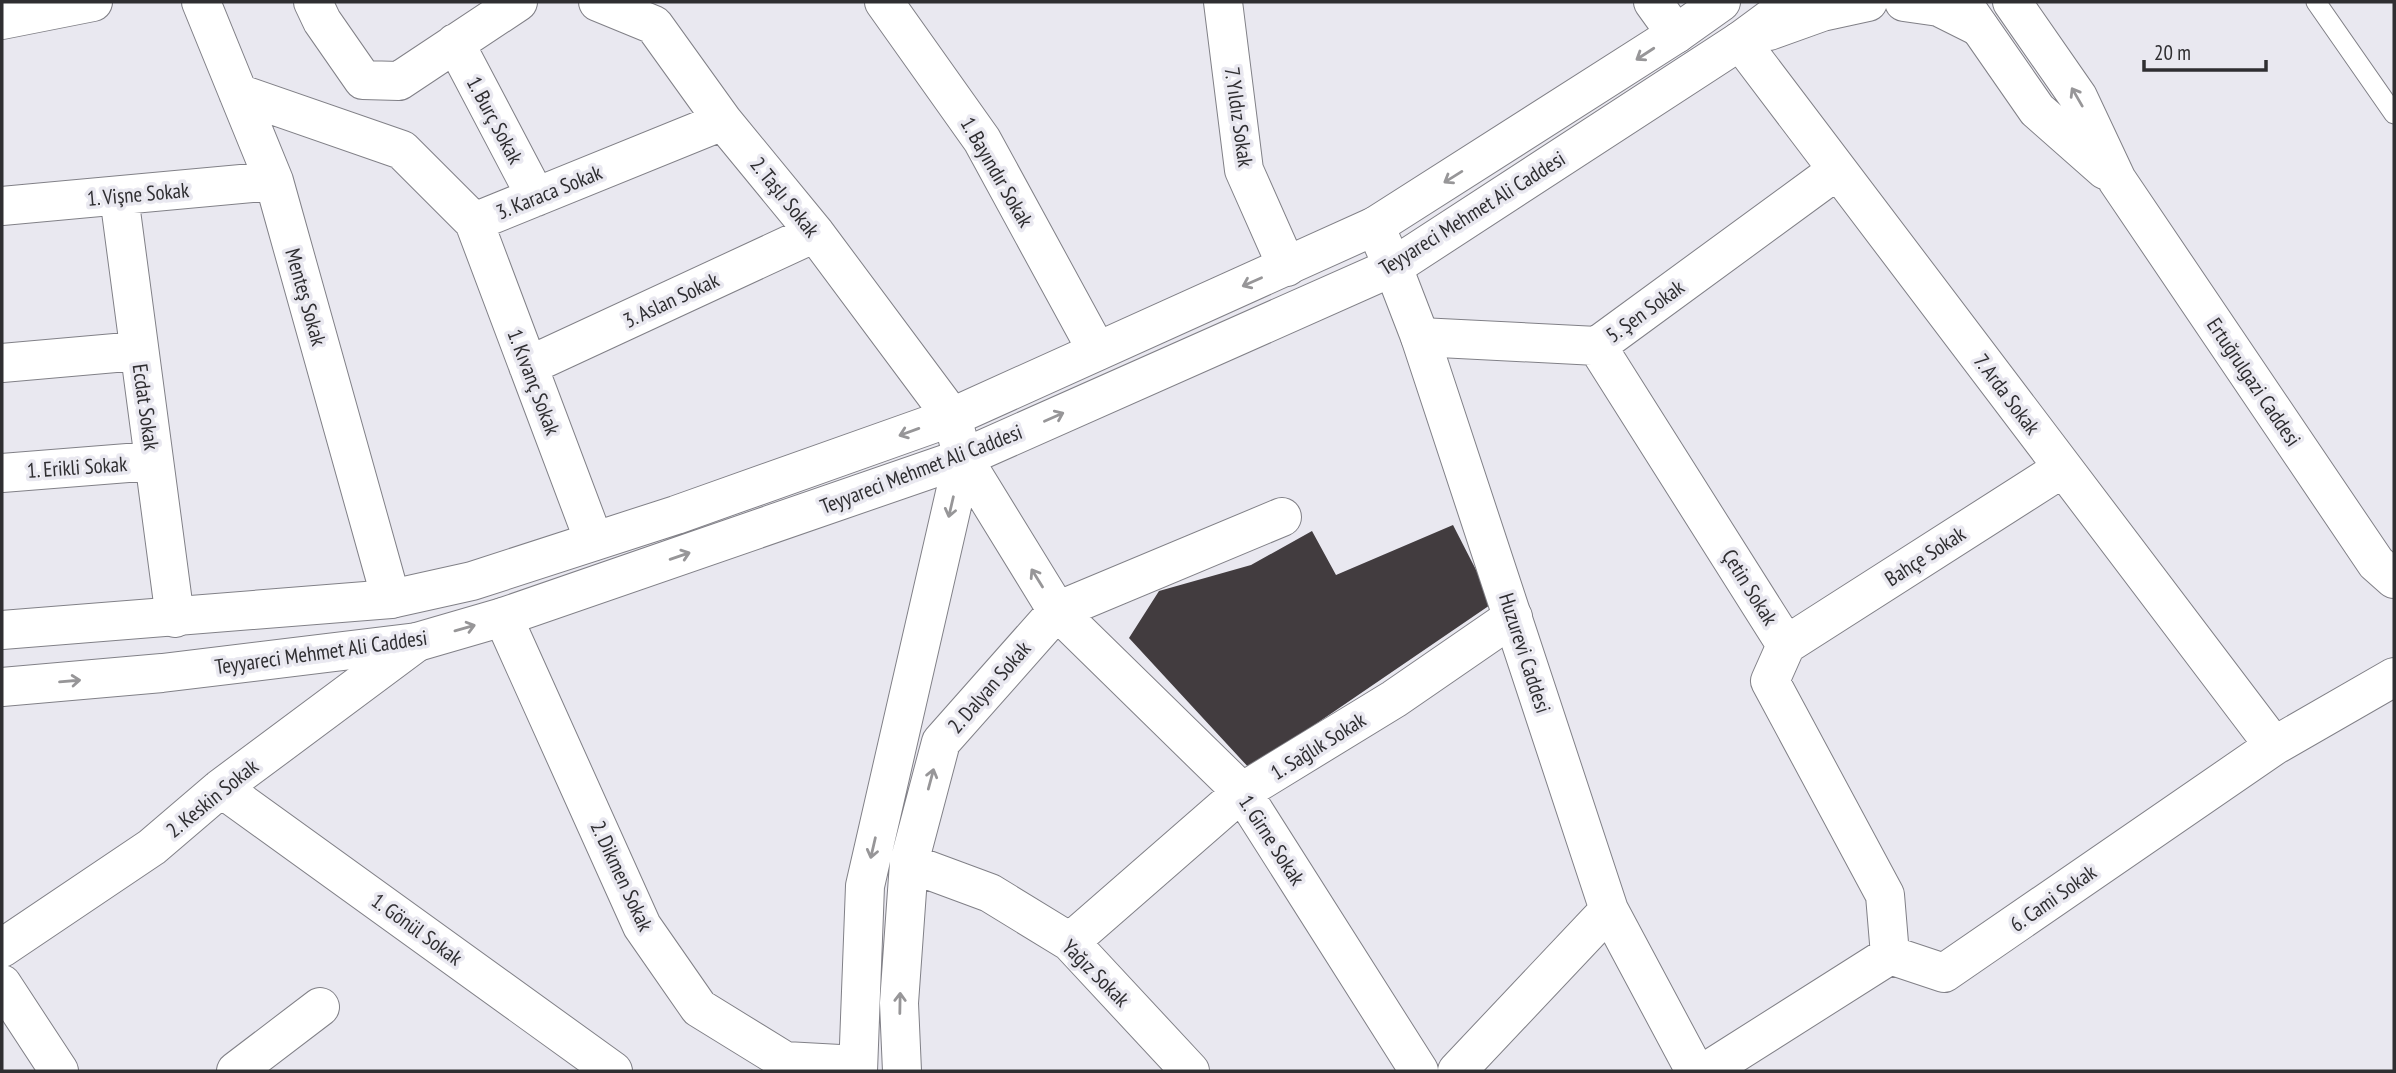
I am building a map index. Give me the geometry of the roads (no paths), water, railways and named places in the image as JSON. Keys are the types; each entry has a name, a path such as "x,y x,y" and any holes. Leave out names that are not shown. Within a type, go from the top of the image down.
{"street":[{"path":"2,20 93,2"},
{"name":"Menteş Sokak","path":"201,2 274,181 391,599"},
{"path":"313,2 322,21 363,80 399,81 518,2"},
{"name":"2. Taşlı Sokak","path":"598,2 654,25 723,121 815,233 951,417"},
{"name":"1. Bayındır Sokak","path":"884,2 982,140 1097,351"},
{"name":"7. Yıldız Sokak","path":"1223,2 1244,170 1287,267"},
{"path":"1653,2 1676,34"},
{"name":"Teyyareci Mehmet Ali Caddesi","path":"2,630 391,599 471,580 689,511 951,417 1375,226 1676,34 1721,2"},
{"name":"Teyyareci Mehmet Ali Caddesi","path":"2,687 162,673 417,642 503,617 963,458 1394,267 1740,41 1793,2"},
{"path":"1740,41 1822,12 1868,2"},
{"path":"1904,2 1939,6 1970,14"},
{"name":"Ertuğrulgazi Caddesi","path":"2012,2 2078,97 2117,180 2376,562 2394,579"},
{"name":"Ertuğrulgazi Caddesi","path":"1970,14 2037,110 2117,180"},
{"name":"7. Arda Sokak","path":"1740,41 2274,746"},
{"name":"1. Burç Sokak","path":"455,43 536,197"},
{"name":"3. Karaca Sokak","path":"238,93 402,150 474,222 723,121"},
{"name":"5. Şen Sokak","path":"1420,337 1597,346 1836,171"},
{"name":"1. Vişne Sokak","path":"2,206 274,181"},
{"name":"Ecdat Sokak","path":"119,196 175,618"},
{"name":"1. Kıvanç Sokak","path":"474,222 594,541"},
{"name":"Huzurevi Caddesi","path":"1375,226 1394,267 1420,337 1609,909 1695,1071"},
{"name":"3. Aslan Sokak","path":"528,366 815,233"},
{"name":"Çetin Sokak","path":"1597,346 1786,645 1770,681 1885,895 1889,955"},
{"path":"2,363 138,351"},
{"path":"951,417 963,458 1057,611 1282,517"},
{"path":"858,1068 864,886 963,458"},
{"name":"1. Erikli Sokak","path":"2,473 153,461"},
{"name":"Bahçe Sokak","path":"1786,645 2063,468"},
{"name":"1. Girne Sokak","path":"1057,611 1242,792 1419,1071"},
{"name":"2. Dalyan Sokak","path":"902,1071 899,1003 909,863 940,741 1057,611"},
{"name":"2. Dikmen Sokak","path":"503,617 642,926 699,1009 785,1061 858,1068"},
{"name":"1. Sağlık Sokak","path":"1070,942 1242,792 1394,699 1513,617"},
{"name":"2. Keskin Sokak","path":"2,948 152,847 221,788 417,642"},
{"name":"6. Cami Sokak","path":"1889,955 1944,973 2274,746 2394,677"},
{"name":"1. Gönül Sokak","path":"221,788 613,1071"},
{"name":"Yağız Sokak","path":"909,863 989,893 1070,942 1190,1071"},
{"path":"1457,1071 1609,909"},
{"path":"1707,1071 1889,955"},
{"path":"2,984 59,1071"},
{"path":"251,1067 320,1007"}],"lane":[{"path":"2316,2 2394,114"}]}
